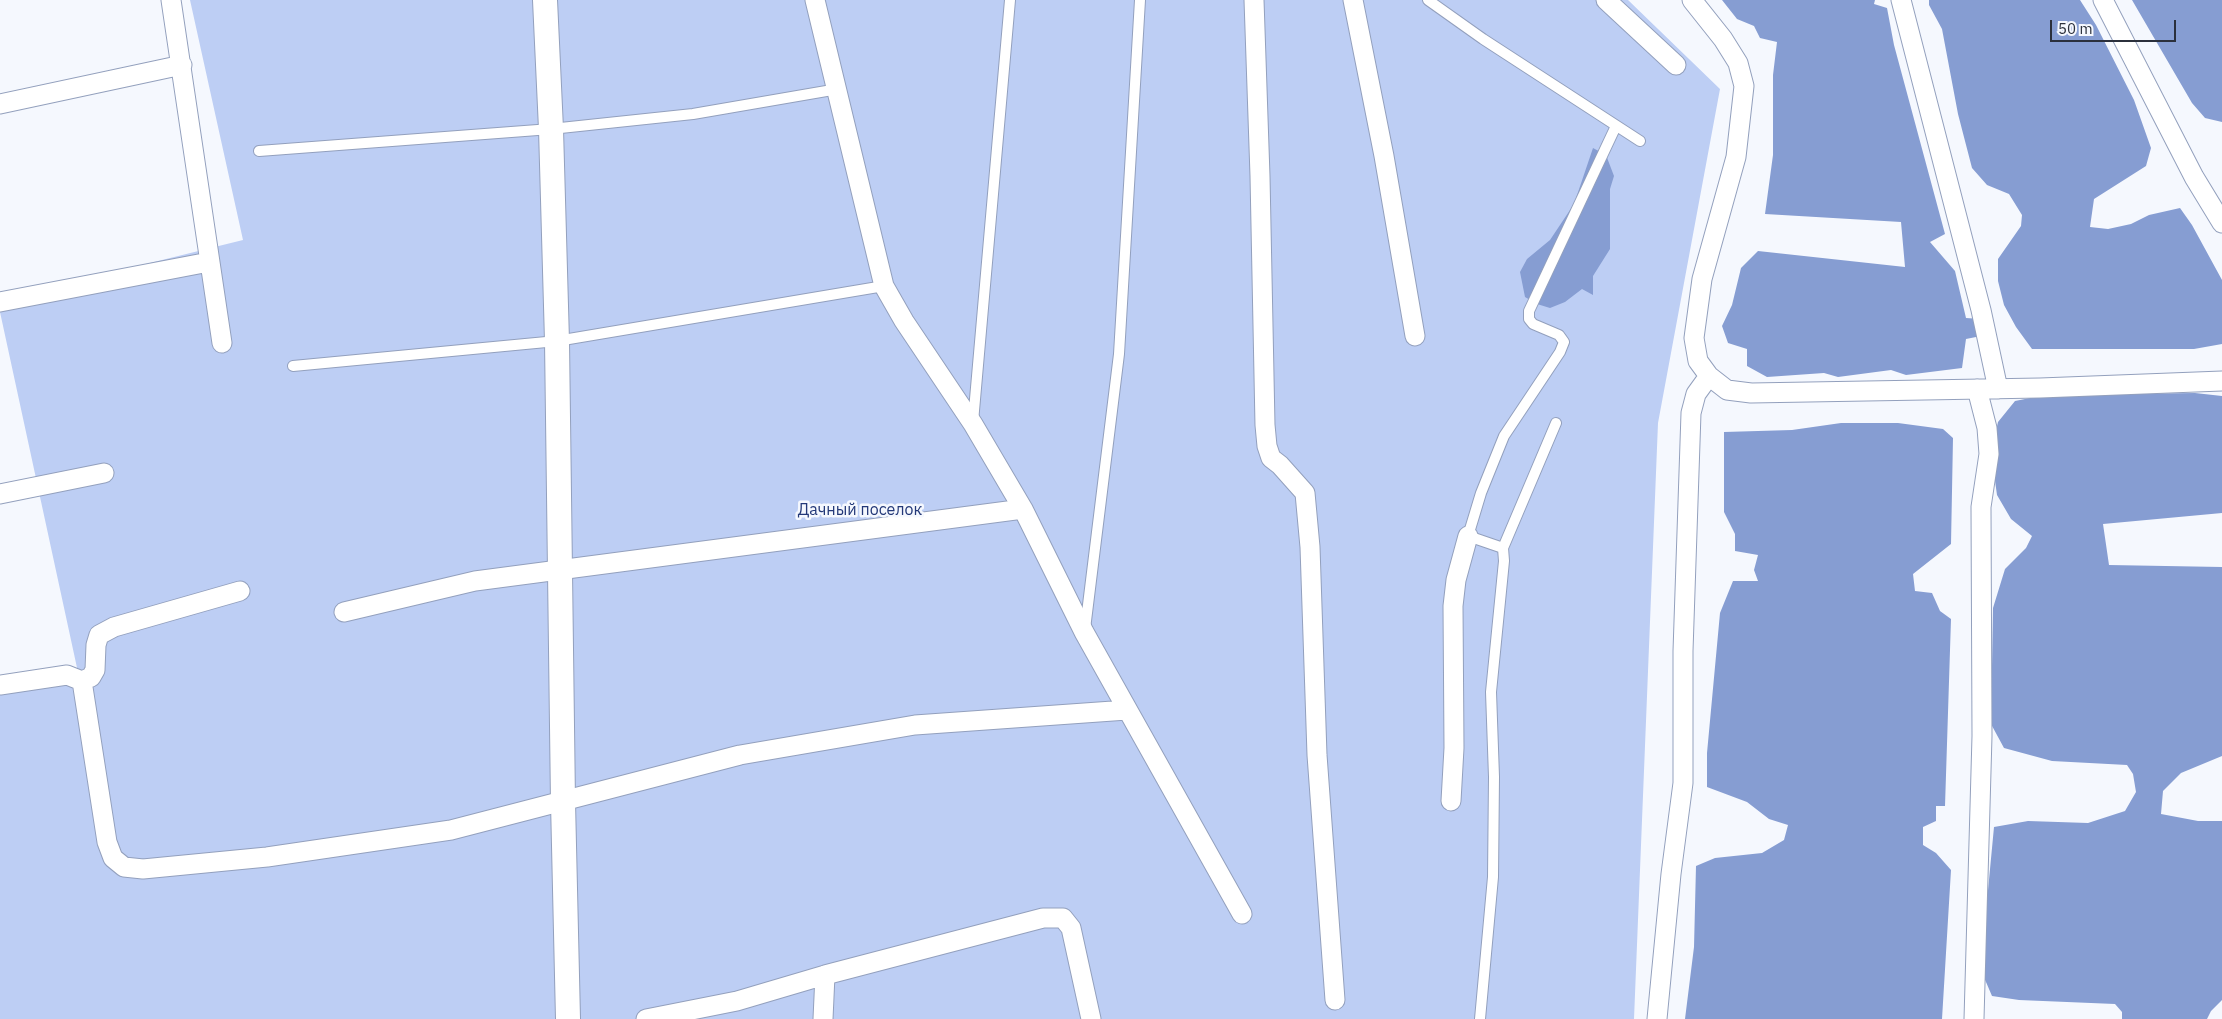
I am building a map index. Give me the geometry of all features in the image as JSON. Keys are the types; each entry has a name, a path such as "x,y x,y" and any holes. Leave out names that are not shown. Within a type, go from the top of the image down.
{"street":[{"path":"171,0 222,344"},
{"path":"545,0 557,341 568,1019"},
{"path":"815,0 884,286 904,321 973,424 1024,509 1084,632 1242,914"},
{"path":"1254,0 1265,425 1270,458 1280,465 1305,493 1310,547 1317,755 1334,1000"},
{"path":"1353,0 1384,156 1416,336"},
{"path":"1606,0 1676,64"},
{"path":"1692,0 1723,39 1738,63 1744,86 1736,157 1702,279 1694,338 1698,361 1709,376 1727,390 1751,393 1998,389 2222,381"},
{"path":"1901,0 1981,310 1998,389"},
{"path":"2103,0 2194,177 2222,222"},
{"path":"0,104 182,65"},
{"path":"0,302 209,262"},
{"path":"1657,1019 1671,874 1683,783 1683,650 1691,413 1696,394 1709,376"},
{"path":"1974,1019 1982,736 1981,506 1989,454 1987,428 1977,389"},
{"path":"0,494 104,473"},
{"path":"344,612 475,581 1024,509"},
{"path":"1451,801 1454,748 1453,606 1456,580 1468,536"},
{"path":"0,685 67,675 82,681 91,677 95,670 96,645 99,635 104,631 240,591"},
{"path":"82,681 108,842 113,858 124,867 152,868 267,857 451,830 740,755 914,725 1126,710"},
{"path":"657,1018 737,1001 825,975 1043,918 1063,918 1071,928 1092,1019"},
{"path":"823,1019 825,975"}],"lane":[{"path":"973,424 1010,0"},
{"path":"1084,632 1119,354 1140,0"},
{"path":"1428,0 1482,39 1640,141"},
{"path":"258,151 551,129 693,114 838,89"},
{"path":"1503,548 1468,536 1481,492 1504,436 1560,352 1564,342 1559,335 1534,324 1529,318 1529,312 1616,126"},
{"path":"293,366 557,341 884,286"},
{"path":"1480,1019 1493,877 1491,692 1503,548 1556,423"}],"green space":[{"name":"Дачный поселок","path":"190,0 1628,0 1720,89 1658,423 1634,1019 0,1019 0,694 79,677 0,312 0,300 243,240"}],"shaded area":[{"path":"1722,0 1875,0 1874,4 1887,8 1894,45 1945,234 1930,242 1955,271 1966,318 1981,319 1981,336 1966,339 1962,368 1906,375 1891,370 1838,377 1824,373 1767,377 1747,366 1747,349 1728,343 1722,326 1732,305 1741,268 1758,251 1905,267 1901,222 1765,214 1773,155 1773,75 1777,42 1760,38 1754,26 1737,19"},
{"path":"1929,0 2080,0 2096,25 2134,100 2151,148 2146,166 2094,199 2090,227 2108,229 2131,224 2149,215 2180,208 2192,225 2222,280 2222,344 2194,349 2032,349 2016,327 2004,305 1998,281 1998,259 2021,226 2022,215 2009,194 1987,185 1972,168 1958,114 1942,29 1929,5"},
{"path":"2132,0 2222,0 2222,122 2205,118 2192,103"},
{"path":"1593,148 1606,155 1614,176 1610,189 1610,249 1593,276 1593,295 1582,289 1565,302 1550,308 1537,304 1525,297 1520,272 1527,259 1550,240 1574,204"},
{"path":"2195,393 2222,396 2222,513 2103,524 2109,565 2222,567 2222,756 2181,773 2163,791 2161,814 2198,821 2222,821 2222,1000 2211,1011 2207,1019 2122,1019 2122,1012 2115,1004 2019,1000 1992,996 1983,975 1983,943 1994,827 2028,821 2088,823 2125,811 2136,792 2133,774 2127,765 2052,761 2004,748 1991,724 1993,608 2005,569 2026,548 2032,536 2011,519 1997,495 1991,452 1998,422 2015,401 2045,395"},
{"path":"1841,423 1898,423 1943,429 1953,438 1951,544 1913,574 1915,591 1932,593 1940,611 1951,619 1945,806 1936,806 1936,821 1923,827 1923,845 1936,853 1951,870 1942,1019 1685,1019 1694,947 1696,866 1715,858 1762,853 1784,840 1788,825 1769,819 1747,802 1707,787 1707,753 1720,613 1733,581 1758,581 1754,570 1758,555 1735,551 1735,534 1724,512 1724,432 1792,430"}]}
